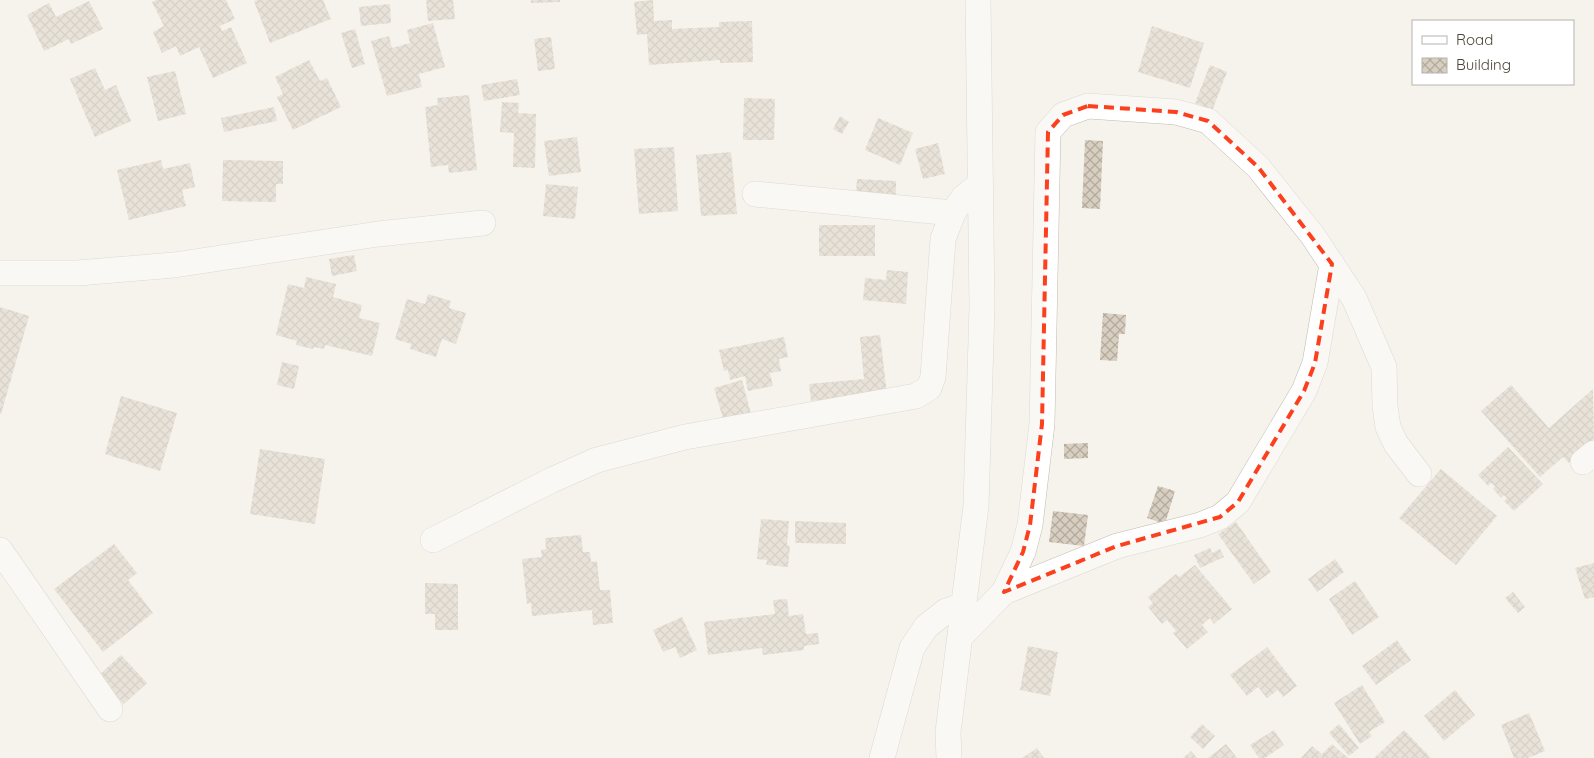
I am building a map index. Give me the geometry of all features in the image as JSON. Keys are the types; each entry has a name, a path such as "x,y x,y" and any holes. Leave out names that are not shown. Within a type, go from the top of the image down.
{"street":[{"path":"949,758 948,732 976,506 982,306 978,0"},
{"path":"961,636 1004,592 1023,552 1030,525 1042,424 1048,132 1062,115 1088,106 1176,112 1208,121 1258,167 1314,236 1354,298 1384,367 1385,406 1388,427 1396,444 1419,474"},
{"path":"433,540 552,480 597,460 686,438 916,396 928,388 933,377 943,239 953,213 963,198 980,184"},
{"path":"756,194 953,213"},
{"path":"0,272 78,273 174,265 378,234 483,223"},
{"path":"1004,592 1117,546 1200,525 1220,518 1238,502 1304,391 1315,363 1332,264"},
{"path":"0,550 110,709"},
{"path":"882,758 912,648 926,627 933,621 946,611 964,605"}],"highlighted area":[{"path":"1088,106 1176,112 1208,121 1258,167 1332,264 1315,363 1304,391 1238,502 1220,517 1117,546 1004,592 1023,552 1030,525 1042,424 1048,132 1063,115"}],"building":[{"path":"156,0 226,0 235,19 220,26 222,31 231,27 247,63 213,78 199,47 180,56 176,46 162,53 153,32 164,26 152,2"},
{"path":"323,0 331,19 270,43 254,1"},
{"path":"426,0 453,0 455,19 428,21"},
{"path":"531,0 560,0 560,2 531,3"},
{"path":"653,0 654,21 672,20 672,29 719,27 719,22 752,21 753,62 720,63 720,60 649,65 647,34 637,35 634,2"},
{"path":"89,1 103,29 71,44 69,39 44,51 27,15 49,3 56,17"},
{"path":"390,4 391,23 361,26 359,7"},
{"path":"433,23 445,67 419,74 422,87 387,96 371,41 389,36 392,48 410,43 407,30"},
{"path":"1152,26 1204,43 1190,88 1138,72"},
{"path":"355,29 365,64 352,68 341,33"},
{"path":"551,37 555,69 538,71 534,39"},
{"path":"309,60 320,81 327,78 341,107 293,130 277,97 283,94 275,77"},
{"path":"1210,65 1227,72 1212,111 1195,103"},
{"path":"95,68 105,90 116,85 131,121 95,137 70,79"},
{"path":"175,71 186,114 158,121 147,77"},
{"path":"517,79 520,95 484,101 481,85"},
{"path":"469,95 477,170 449,173 448,165 431,167 425,107 438,105 437,98"},
{"path":"744,98 775,99 774,140 743,140"},
{"path":"502,102 519,103 518,113 536,114 535,168 513,167 514,133 500,132"},
{"path":"274,107 277,121 224,132 221,118"},
{"path":"840,116 849,122 842,134 833,129"},
{"path":"878,118 913,133 900,165 865,150"},
{"path":"577,137 581,172 549,176 544,141"},
{"path":"1085,140 1103,141 1100,209 1082,208"},
{"path":"938,143 945,174 923,179 915,149"},
{"path":"674,147 678,211 639,214 634,149"},
{"path":"731,152 737,214 701,216 696,155"},
{"path":"161,160 163,169 190,163 195,187 182,190 186,206 129,220 117,170"},
{"path":"223,160 283,161 283,184 276,184 276,202 222,201"},
{"path":"857,179 896,181 896,195 856,194"},
{"path":"546,184 578,187 575,219 543,216"},
{"path":"819,225 875,225 875,256 819,256"},
{"path":"354,255 357,271 332,276 329,259"},
{"path":"887,270 908,272 906,304 863,300 865,278 886,280"},
{"path":"306,277 336,284 333,297 362,305 359,318 380,323 372,356 325,345 324,349 314,347 313,349 296,345 297,341 276,335 288,284 304,288"},
{"path":"428,294 451,301 449,308 466,313 456,344 442,339 436,357 410,349 411,344 395,339 407,299 425,304"},
{"path":"0,307 29,316 1,414 0,414"},
{"path":"1103,313 1126,315 1125,334 1119,334 1117,361 1100,360"},
{"path":"880,335 887,394 811,401 809,384 864,379 860,337"},
{"path":"784,337 788,357 779,359 781,371 770,373 773,386 748,391 745,376 730,380 728,370 724,371 719,350"},
{"path":"282,362 299,366 294,389 277,385"},
{"path":"742,380 751,414 724,422 714,388"},
{"path":"1511,385 1549,428 1593,389 1594,441 1569,463 1563,457 1540,477 1481,411"},
{"path":"121,396 177,413 160,471 105,454"},
{"path":"1088,443 1088,458 1064,459 1064,444"},
{"path":"1508,447 1543,484 1514,511 1504,501 1507,498 1504,495 1501,498 1493,489 1495,486 1491,483 1488,486 1478,475"},
{"path":"260,449 325,459 315,524 250,514"},
{"path":"1441,469 1497,516 1456,565 1399,518"},
{"path":"1158,486 1175,491 1165,524 1147,518"},
{"path":"1053,511 1088,515 1084,546 1049,542"},
{"path":"761,519 789,521 787,545 790,546 788,567 766,565 767,560 757,559"},
{"path":"795,521 846,523 846,544 795,543"},
{"path":"1236,522 1271,572 1254,584 1218,534"},
{"path":"581,535 583,552 590,552 591,562 597,561 600,590 610,590 613,623 593,625 592,610 532,616 531,603 527,604 522,559 542,557 541,550 546,549 545,538"},
{"path":"114,544 137,573 128,580 153,613 103,652 54,589"},
{"path":"1210,548 1212,553 1220,549 1224,557 1200,568 1194,555"},
{"path":"1335,559 1344,572 1317,592 1308,579"},
{"path":"1594,563 1594,597 1585,599 1575,568"},
{"path":"1195,565 1232,609 1214,624 1210,618 1202,625 1208,632 1187,649 1173,633 1176,631 1167,620 1162,624 1148,607 1153,603 1148,597 1176,574 1179,577"},
{"path":"1355,581 1379,617 1352,635 1329,599"},
{"path":"425,583 458,584 458,630 435,630 435,614 425,614"},
{"path":"1513,592 1525,607 1518,613 1505,598"},
{"path":"787,599 789,616 803,614 806,634 818,633 819,644 804,646 804,650 763,655 762,648 708,655 704,622 775,614 773,600"},
{"path":"682,617 697,650 680,658 675,647 663,652 653,630"},
{"path":"1397,640 1411,660 1376,685 1362,666"},
{"path":"1028,646 1058,652 1050,696 1020,690"},
{"path":"1267,647 1297,686 1283,697 1278,690 1267,698 1258,687 1247,696 1230,675"},
{"path":"121,655 147,683 124,704 98,676"},
{"path":"1362,685 1385,722 1369,732 1372,736 1360,744 1334,703"},
{"path":"1455,690 1475,715 1444,741 1424,716"},
{"path":"1529,713 1545,751 1528,758 1514,758 1501,725"},
{"path":"1202,724 1215,736 1203,749 1190,737"},
{"path":"1339,724 1359,748 1349,756 1329,733"},
{"path":"1274,730 1284,745 1265,758 1259,758 1250,745"},
{"path":"1404,730 1431,758 1374,758"},
{"path":"1226,744 1237,758 1208,758"},
{"path":"1332,744 1348,758 1301,758 1312,746 1322,754"},
{"path":"1037,748 1044,758 1022,758"},
{"path":"1191,751 1197,758 1183,758"}]}
